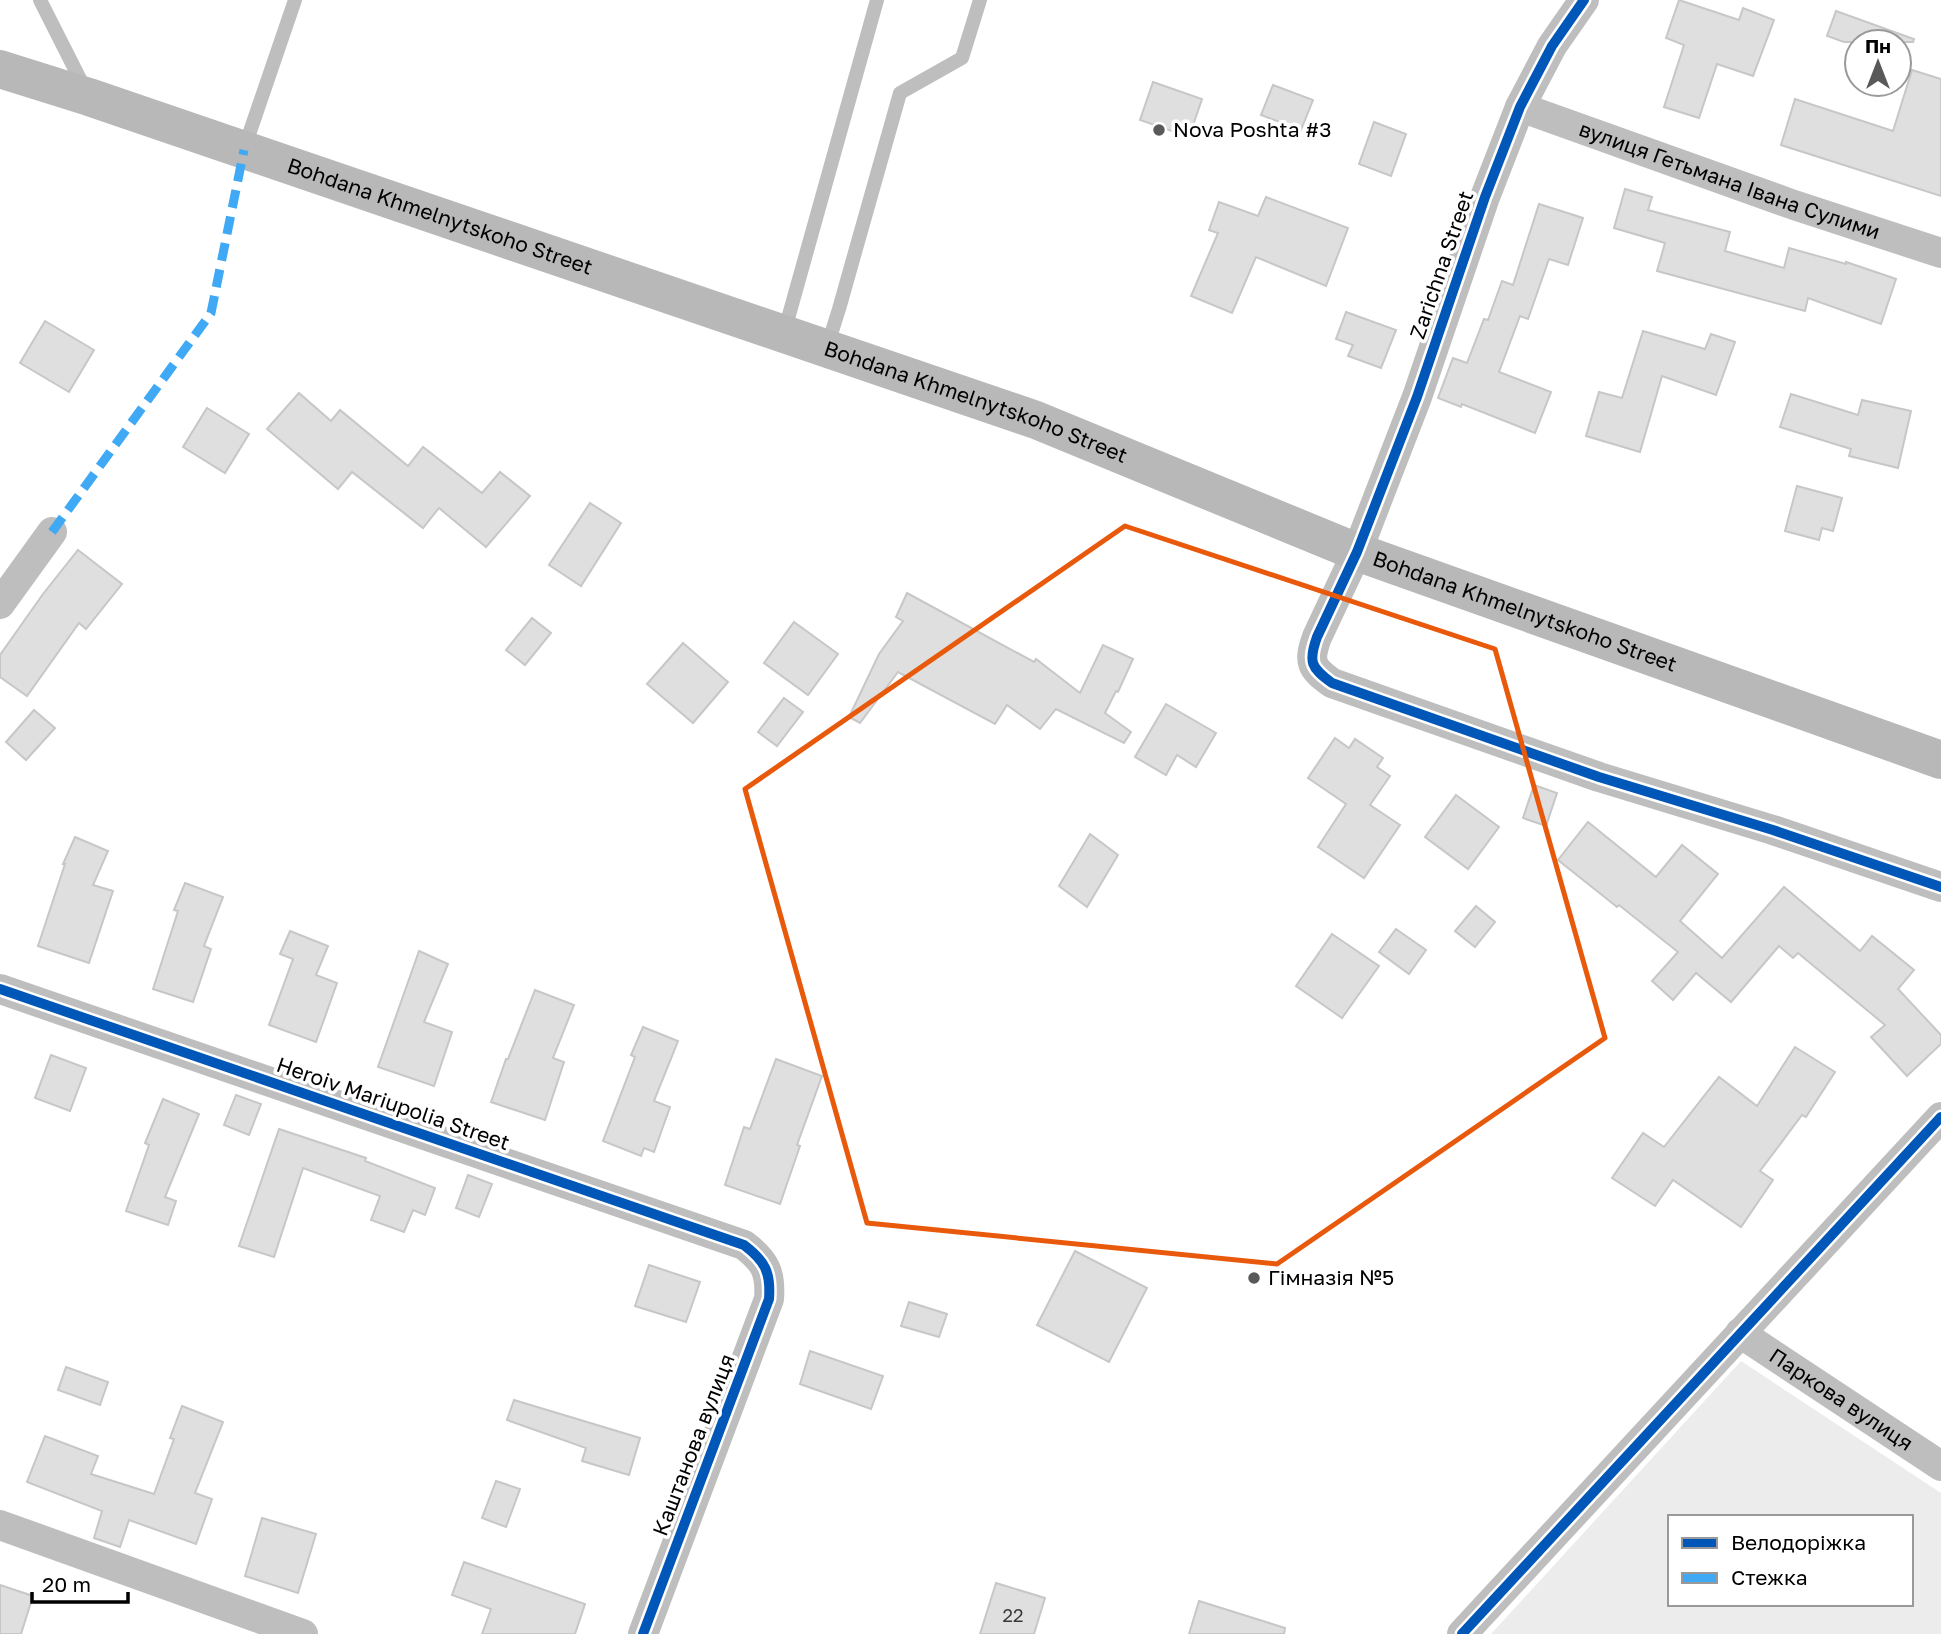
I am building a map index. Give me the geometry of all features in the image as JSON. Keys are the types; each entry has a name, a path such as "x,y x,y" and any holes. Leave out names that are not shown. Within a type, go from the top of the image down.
{"main road":[{"name":"Bohdana Khmelnytskoho Street","path":"0,69 1036,420 1357,552 1941,760"}],"street":[{"name":"Zarichna Street","path":"1584,0 1552,46 1520,107 1485,197 1418,397 1357,552 1312,650 1311,663 1317,673 1332,683 1599,777 1773,830 1941,887"},
{"name":"вулиця Гетьмана Івана Сулими","path":"1520,107 1794,205 1941,253"},
{"path":"0,604 52,533"},
{"name":"Heroiv Mariupolia Street","path":"0,989 744,1245 757,1255 766,1267"},
{"path":"1462,1634 1941,1117"},
{"name":"Каштанова вулиця","path":"643,1634 769,1299 770,1283 766,1267"},
{"name":"Паркова вулиця","path":"1740,1333 1941,1466"},
{"path":"0,1525 303,1634"}],"lane":[{"path":"40,0 89,97"},
{"path":"244,150 295,0"},
{"path":"783,334 877,0"},
{"path":"826,349 900,93 962,58 980,0"}],"highlighted area":[{"path":"1125,526 1495,649 1605,1038 1277,1264 867,1223 745,789"}],"shaded area":[{"path":"1741,1361 1941,1493 1941,1634 1491,1634"}],"building":[{"path":"1679,0 1739,20 1743,8 1774,20 1753,76 1717,64 1699,118 1664,107 1684,45 1666,38"},
{"path":"1836,11 1883,28 1843,28 1843,42 1827,36"},
{"path":"1913,70 1941,79 1941,196 1781,145 1795,99 1893,131 1903,98 1913,98"},
{"path":"1153,82 1202,99 1189,137 1140,120"},
{"path":"1273,85 1313,100 1301,130 1261,115"},
{"path":"1374,122 1406,134 1391,176 1359,164"},
{"path":"1625,189 1652,197 1648,210 1730,232 1725,251 1784,268 1789,248 1846,262 1896,279 1881,324 1808,298 1805,311 1657,271 1665,243 1614,228"},
{"path":"1266,197 1348,228 1326,286 1256,257 1232,313 1191,296 1218,233 1209,230 1219,202 1258,216"},
{"path":"1539,204 1583,218 1568,265 1549,259 1528,319 1520,316 1499,372 1551,392 1535,433 1462,404 1461,407 1438,398 1453,358 1467,363 1484,319 1488,320 1502,281 1513,285"},
{"path":"1346,312 1396,330 1381,368 1348,356 1353,345 1336,339"},
{"path":"45,321 94,350 69,392 20,363"},
{"path":"1643,331 1705,349 1711,334 1735,342 1716,395 1662,376 1640,452 1586,436 1599,392 1622,398"},
{"path":"299,393 331,421 340,410 408,466 423,447 482,493 500,472 530,496 486,547 439,508 423,528 352,472 338,489 267,429"},
{"path":"1791,394 1858,415 1862,400 1911,411 1898,468 1849,456 1851,449 1780,427"},
{"path":"207,408 249,434 225,473 183,447"},
{"path":"1797,486 1842,498 1833,531 1822,528 1819,540 1785,531"},
{"path":"590,503 621,523 581,586 549,565"},
{"path":"78,550 122,584 86,629 79,623 27,696 0,677 0,655"},
{"path":"907,593 1034,662 1036,659 1080,693 1103,645 1133,659 1105,713 1131,732 1124,743 1056,709 1040,729 1007,705 995,724 898,672 860,723 849,717 879,654 903,621 896,617"},
{"path":"532,618 551,633 525,665 506,650"},
{"path":"794,622 838,654 808,695 764,663"},
{"path":"683,643 728,682 693,723 647,684"},
{"path":"784,698 803,712 777,746 758,732"},
{"path":"1166,704 1216,733 1196,767 1177,755 1166,775 1135,757"},
{"path":"34,710 55,728 26,760 6,742"},
{"path":"1335,738 1349,748 1355,739 1383,758 1377,767 1390,776 1370,805 1400,825 1364,878 1318,847 1346,804 1308,778"},
{"path":"1534,785 1557,793 1546,826 1523,818"},
{"path":"1456,795 1499,827 1468,869 1425,837"},
{"path":"1588,822 1656,877 1682,845 1718,874 1680,921 1722,958 1784,887 1860,951 1872,936 1914,970 1898,989 1941,1035 1941,1044 1907,1076 1871,1037 1885,1025 1798,953 1793,958 1779,946 1731,1002 1696,973 1673,1000 1652,981 1678,952 1558,860"},
{"path":"1090,834 1118,855 1087,907 1059,886"},
{"path":"75,837 108,851 93,885 113,891 89,963 38,946 63,864"},
{"path":"185,883 223,897 204,946 211,949 193,1002 153,989 178,911 174,910"},
{"path":"1476,906 1495,922 1475,947 1455,931"},
{"path":"1396,929 1426,950 1409,974 1379,952"},
{"path":"290,931 328,946 316,975 337,983 316,1042 269,1025 293,959 280,954"},
{"path":"1332,934 1379,966 1342,1018 1296,986"},
{"path":"419,951 448,964 424,1022 452,1032 434,1086 378,1067"},
{"path":"535,990 574,1005 553,1058 564,1062 545,1120 491,1102"},
{"path":"643,1027 678,1041 654,1101 670,1107 654,1152 644,1148 641,1156 603,1141 635,1057 631,1055"},
{"path":"1795,1047 1835,1072 1806,1117 1802,1115 1760,1171 1773,1180 1741,1227 1673,1180 1655,1206 1612,1178 1643,1133 1664,1147 1719,1077 1757,1106"},
{"path":"51,1055 86,1068 70,1111 35,1098"},
{"path":"776,1059 822,1076 797,1145 800,1146 780,1204 725,1185 744,1127 750,1129"},
{"path":"236,1095 261,1104 249,1135 224,1125"},
{"path":"163,1099 199,1114 165,1197 176,1201 168,1225 126,1211 149,1145 145,1143"},
{"path":"279,1129 366,1158 365,1161 435,1188 425,1215 413,1210 404,1232 371,1220 380,1196 303,1168 274,1257 239,1246"},
{"path":"468,1175 492,1184 479,1217 456,1208"},
{"path":"1075,1251 1147,1288 1109,1362 1037,1325"},
{"path":"649,1265 700,1282 686,1322 635,1306"},
{"path":"909,1302 947,1314 939,1337 901,1326"},
{"path":"810,1351 883,1376 871,1409 800,1384"},
{"path":"66,1367 108,1382 100,1405 58,1390"},
{"path":"514,1400 640,1438 629,1475 582,1461 586,1448 507,1420"},
{"path":"182,1406 223,1422 195,1493 212,1499 196,1544 129,1520 120,1547 94,1538 102,1511 27,1482 45,1436 98,1456 91,1474 154,1494 174,1439 170,1438"},
{"path":"496,1481 520,1489 506,1527 482,1518"},
{"path":"262,1518 316,1534 298,1593 245,1576"},
{"path":"464,1562 585,1604 575,1634 482,1634 491,1609 452,1595"},
{"path":"996,1583 1045,1598 1034,1634 980,1634"},
{"path":"0,1585 33,1596 21,1634 0,1634"},
{"path":"1199,1601 1285,1628 1284,1634 1189,1634"}],"marked path":[{"path":"52,532 211,313 244,150"}],"cycle path":[{"path":"1584,0 1552,46 1520,107 1485,197 1417,397 1357,552 1317,637 1313,664 1332,683 1599,777 1773,830 1941,887"},
{"path":"0,989 744,1245 757,1256 768,1274 769,1299 643,1634"},
{"path":"1462,1634 1941,1117"}],"place":[{"name":"Nova Poshta #3","path":"1159,130"},
{"name":"Гімназія №5","path":"1254,1278"}]}
